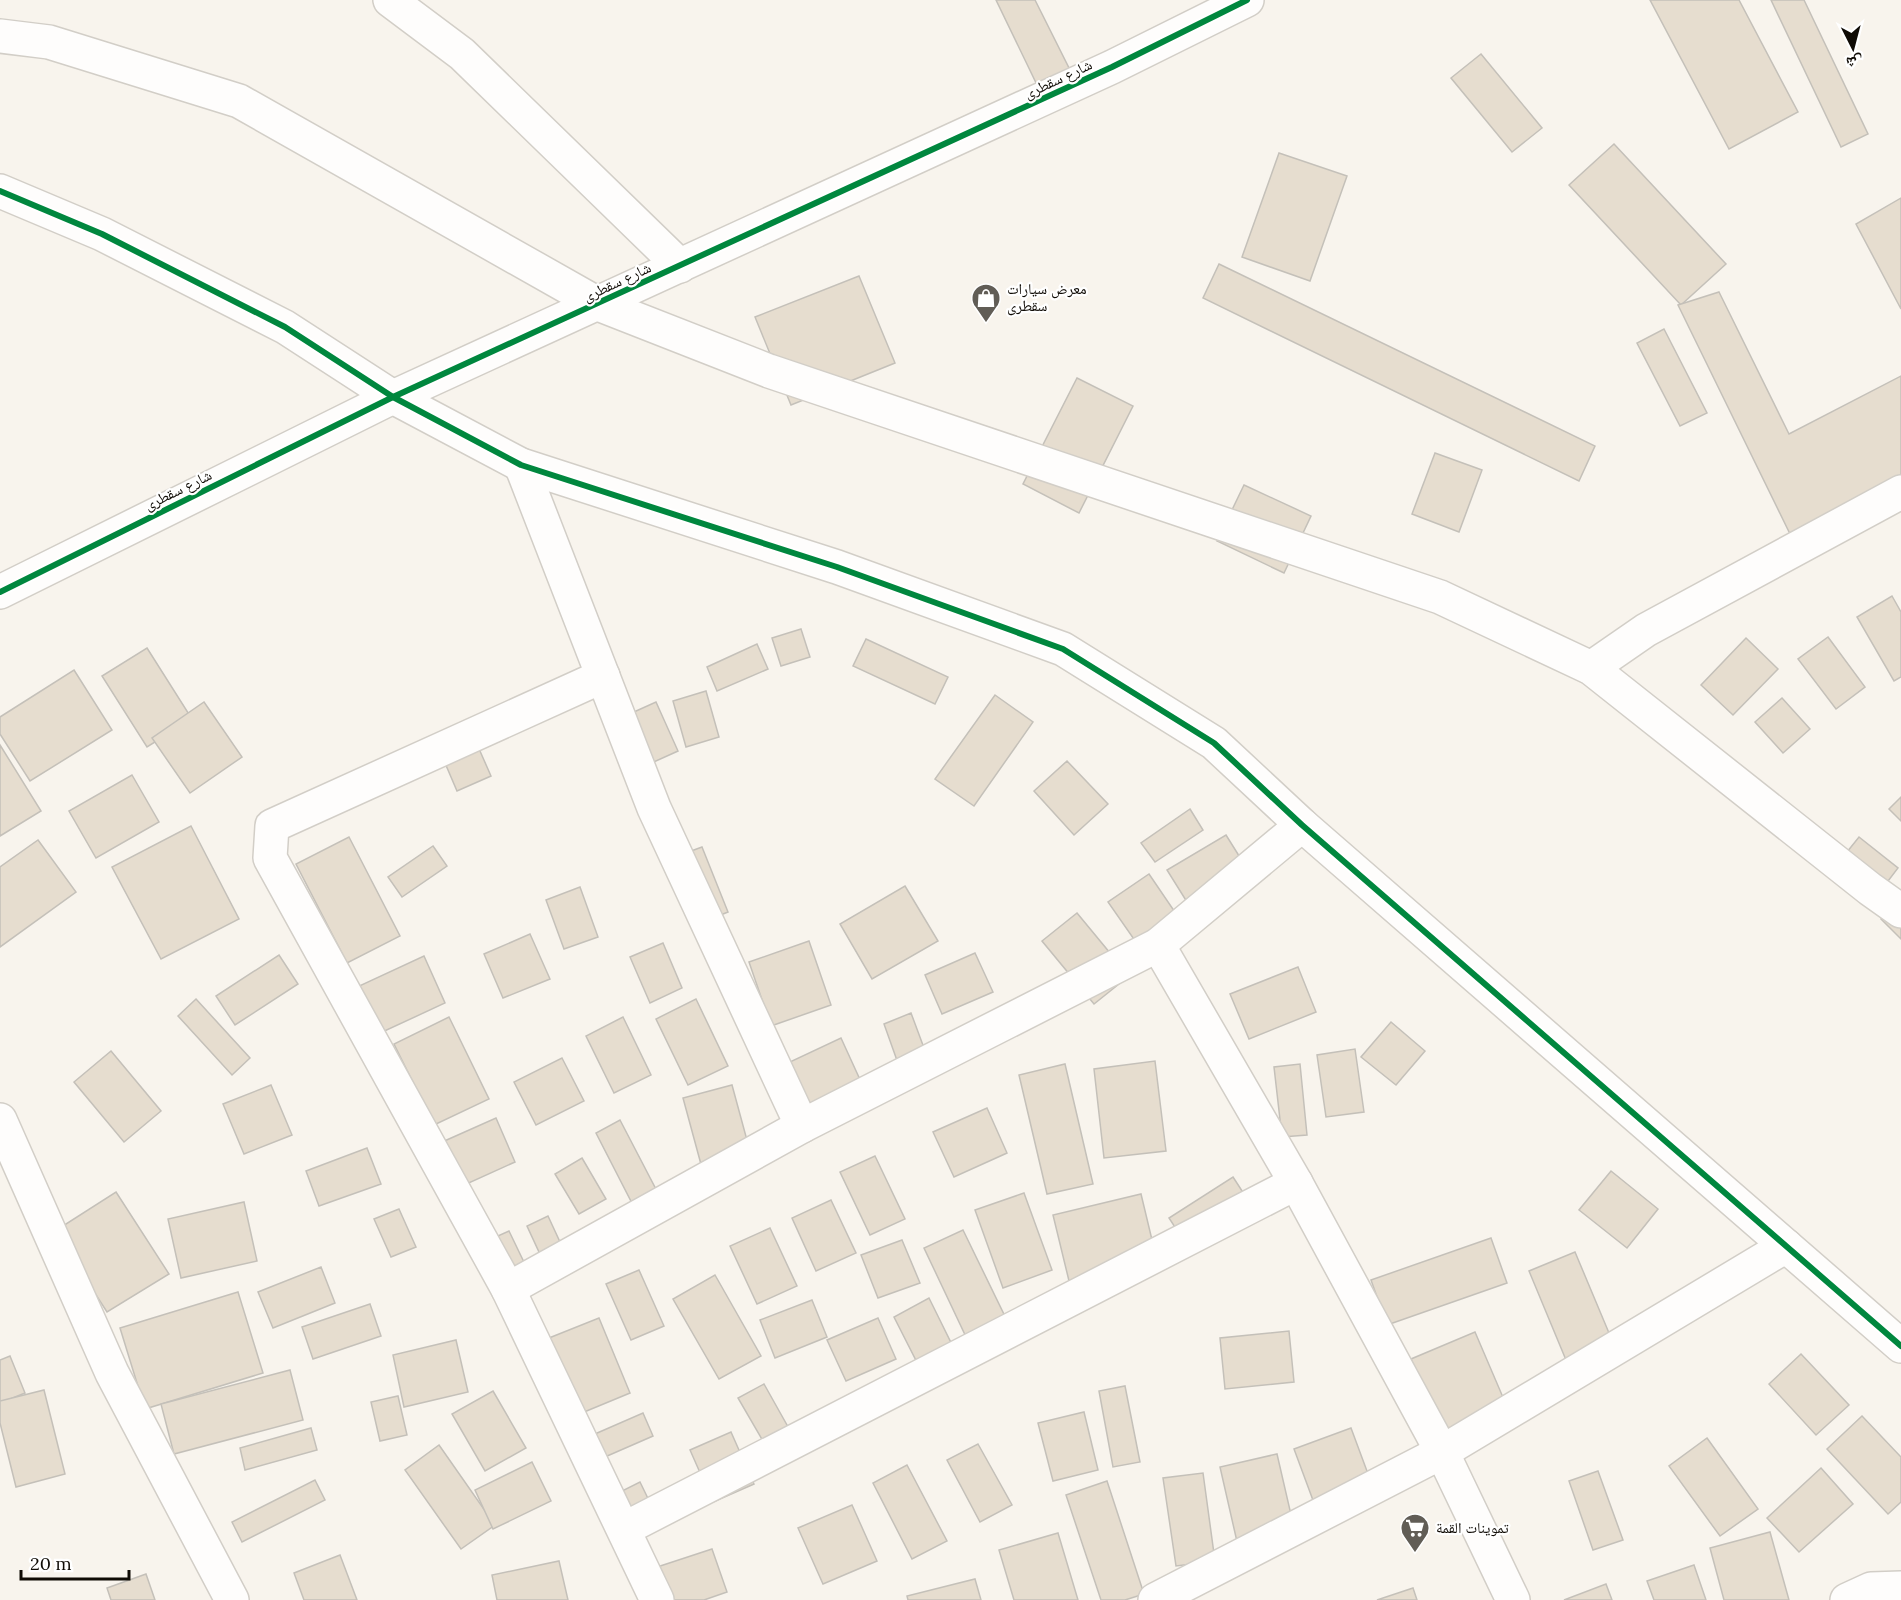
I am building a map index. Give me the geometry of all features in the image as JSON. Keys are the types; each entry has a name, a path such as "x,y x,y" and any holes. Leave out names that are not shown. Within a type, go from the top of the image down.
{"street":[{"path":"390,0 462,54 680,266"},
{"name":"شارع سقطرى","path":"0,592 393,397 1112,67 1247,0"},
{"path":"0,36 50,42 239,101 598,304 769,371 1440,597 1591,668 1870,889 1901,910"},
{"path":"0,191 102,234 285,327 393,397 521,465 837,567 1064,649 1214,743 1302,825 1901,1346"},
{"path":"521,465 654,808 802,1126"},
{"path":"1591,668 1646,630 1901,492"},
{"path":"603,676 272,826 270,858 508,1289 657,1600"},
{"path":"508,1289 802,1126 1158,945 1302,825"},
{"path":"1158,945 1296,1183 1442,1452 1513,1600"},
{"path":"0,1120 112,1373 232,1600"},
{"path":"624,1529 1296,1183"},
{"path":"1155,1600 1442,1452 1786,1246"},
{"path":"1847,1600 1871,1589 1901,1588"}],"building":[{"path":"996,0 1035,0 1072,74 1039,89"},
{"path":"1650,0 1739,0 1798,112 1729,149"},
{"path":"1771,0 1804,0 1868,134 1841,147"},
{"path":"1481,54 1542,128 1512,152 1451,78"},
{"path":"1614,144 1726,264 1681,305 1569,185"},
{"path":"1279,153 1347,176 1310,281 1242,257"},
{"path":"1901,198 1901,309 1856,224"},
{"path":"1219,264 1595,446 1579,481 1203,298"},
{"path":"859,276 895,363 791,405 755,317"},
{"path":"1719,292 1789,434 1901,376 1901,485 1792,538 1678,305"},
{"path":"1664,329 1707,413 1680,426 1637,343"},
{"path":"1077,378 1133,406 1079,513 1023,484"},
{"path":"1435,453 1482,470 1459,532 1412,514"},
{"path":"1244,485 1311,516 1284,573 1217,541"},
{"path":"1892,596 1901,612 1901,677 1894,681 1857,617"},
{"path":"801,629 810,657 781,666 772,638"},
{"path":"1828,637 1865,687 1836,709 1798,659"},
{"path":"1746,638 1778,669 1733,715 1701,685"},
{"path":"866,639 948,677 935,704 853,666"},
{"path":"757,644 768,669 717,691 707,667"},
{"path":"147,648 192,719 147,747 102,676"},
{"path":"74,670 112,730 30,781 0,734 0,717"},
{"path":"706,691 719,737 686,747 673,701"},
{"path":"995,695 1033,722 974,806 935,779"},
{"path":"1782,698 1810,729 1783,753 1755,722"},
{"path":"204,702 242,757 190,793 152,738"},
{"path":"656,702 678,751 636,770 614,721"},
{"path":"476,742 491,776 457,791 442,756"},
{"path":"0,745 41,811 0,836"},
{"path":"1067,761 1108,804 1074,835 1034,791"},
{"path":"132,775 159,822 96,858 69,811"},
{"path":"1901,797 1901,821 1889,809"},
{"path":"1190,809 1203,830 1155,862 1141,843"},
{"path":"191,826 239,919 161,959 112,867"},
{"path":"1226,835 1246,867 1187,902 1167,870"},
{"path":"349,837 400,936 347,963 296,864"},
{"path":"1859,837 1898,868 1882,889 1843,857"},
{"path":"38,840 76,892 0,947 0,867"},
{"path":"433,846 447,866 402,897 388,877"},
{"path":"702,847 728,912 708,920 683,854"},
{"path":"1149,874 1179,918 1138,945 1108,902"},
{"path":"905,886 938,941 872,979 840,924"},
{"path":"580,887 598,937 564,949 546,900"},
{"path":"1901,898 1901,939 1881,919"},
{"path":"1077,913 1129,976 1094,1004 1042,941"},
{"path":"530,934 550,979 503,998 484,954"},
{"path":"809,941 831,1005 771,1026 749,962"},
{"path":"663,943 682,988 650,1003 630,957"},
{"path":"975,953 993,992 942,1014 925,975"},
{"path":"279,955 298,984 235,1025 216,996"},
{"path":"424,956 445,1003 378,1034 357,987"},
{"path":"1298,967 1316,1012 1249,1039 1230,994"},
{"path":"196,999 250,1058 232,1075 178,1016"},
{"path":"696,999 728,1066 688,1085 656,1019"},
{"path":"911,1013 927,1056 899,1066 884,1024"},
{"path":"449,1017 489,1099 434,1125 394,1044"},
{"path":"623,1017 651,1075 614,1093 586,1036"},
{"path":"1391,1022 1425,1051 1396,1085 1361,1057"},
{"path":"841,1038 867,1095 804,1125 777,1068"},
{"path":"1355,1049 1364,1112 1326,1117 1317,1055"},
{"path":"111,1051 161,1111 124,1142 74,1082"},
{"path":"562,1058 584,1101 536,1125 514,1082"},
{"path":"1155,1061 1166,1151 1104,1158 1094,1069"},
{"path":"1065,1064 1093,1184 1047,1194 1019,1075"},
{"path":"1300,1064 1307,1135 1282,1137 1274,1067"},
{"path":"271,1085 292,1135 244,1154 223,1104"},
{"path":"732,1085 751,1155 702,1168 683,1098"},
{"path":"987,1108 1007,1153 954,1177 933,1132"},
{"path":"496,1118 515,1162 451,1191 431,1147"},
{"path":"620,1120 660,1197 635,1209 596,1133"},
{"path":"367,1148 381,1184 319,1206 306,1171"},
{"path":"875,1156 905,1219 870,1235 840,1172"},
{"path":"582,1158 606,1199 579,1214 555,1174"},
{"path":"1611,1171 1658,1209 1627,1248 1579,1210"},
{"path":"1233,1177 1246,1197 1182,1238 1169,1218"},
{"path":"116,1192 169,1274 107,1312 55,1231"},
{"path":"1024,1193 1052,1270 1003,1288 975,1210"},
{"path":"1141,1194 1158,1265 1070,1285 1053,1215"},
{"path":"831,1200 856,1253 816,1271 792,1218"},
{"path":"244,1202 257,1261 181,1278 168,1219"},
{"path":"399,1209 416,1247 391,1257 374,1219"},
{"path":"548,1216 572,1268 551,1278 527,1226"},
{"path":"770,1228 797,1286 757,1304 730,1246"},
{"path":"963,1230 1016,1339 976,1358 924,1248"},
{"path":"509,1231 535,1285 517,1294 491,1239"},
{"path":"1491,1238 1507,1283 1387,1325 1371,1280"},
{"path":"902,1240 920,1283 878,1298 861,1255"},
{"path":"1575,1252 1617,1352 1571,1372 1529,1271"},
{"path":"321,1267 335,1303 273,1328 258,1292"},
{"path":"639,1270 664,1326 631,1340 606,1284"},
{"path":"715,1275 761,1356 719,1379 673,1299"},
{"path":"238,1292 263,1373 145,1409 120,1328"},
{"path":"929,1298 964,1369 929,1386 894,1317"},
{"path":"812,1300 827,1337 775,1358 760,1320"},
{"path":"370,1304 381,1336 313,1359 302,1327"},
{"path":"599,1318 630,1393 560,1422 529,1346"},
{"path":"878,1318 896,1359 846,1381 827,1340"},
{"path":"1289,1331 1294,1382 1225,1389 1220,1338"},
{"path":"1475,1332 1508,1409 1444,1437 1411,1359"},
{"path":"456,1340 468,1392 404,1407 393,1355"},
{"path":"1801,1354 1849,1405 1816,1435 1769,1384"},
{"path":"10,1356 25,1393 0,1403 0,1360"},
{"path":"290,1370 303,1420 174,1454 161,1404"},
{"path":"764,1384 792,1434 767,1448 738,1398"},
{"path":"1125,1386 1140,1462 1113,1467 1099,1391"},
{"path":"44,1390 65,1474 16,1487 0,1423 0,1401"},
{"path":"493,1391 526,1448 485,1471 452,1414"},
{"path":"398,1396 407,1435 380,1441 371,1402"},
{"path":"1084,1412 1098,1470 1053,1481 1038,1423"},
{"path":"643,1413 653,1436 582,1467 572,1444"},
{"path":"1862,1416 1901,1457 1901,1502 1888,1514 1827,1449"},
{"path":"311,1428 317,1450 245,1470 240,1448"},
{"path":"1351,1428 1374,1490 1317,1511 1294,1449"},
{"path":"731,1432 754,1484 713,1502 690,1450"},
{"path":"1707,1438 1758,1509 1720,1536 1669,1466"},
{"path":"978,1444 1012,1505 980,1522 947,1460"},
{"path":"439,1445 495,1525 461,1549 405,1470"},
{"path":"1277,1454 1295,1532 1238,1546 1220,1467"},
{"path":"532,1462 551,1501 493,1529 475,1490"},
{"path":"907,1465 947,1541 912,1559 873,1483"},
{"path":"1821,1468 1853,1504 1799,1552 1767,1518"},
{"path":"1598,1471 1623,1540 1593,1550 1569,1481"},
{"path":"1203,1473 1215,1561 1176,1566 1163,1478"},
{"path":"315,1480 325,1500 242,1542 232,1522"},
{"path":"1107,1481 1144,1594 1125,1600 1101,1600 1066,1495"},
{"path":"640,1482 655,1513 630,1526 614,1495"},
{"path":"852,1505 877,1561 823,1584 798,1528"},
{"path":"1770,1532 1789,1600 1724,1600 1710,1548"},
{"path":"1058,1533 1078,1600 1014,1600 999,1550"},
{"path":"712,1549 727,1592 704,1600 658,1600 648,1570"},
{"path":"340,1555 357,1600 304,1600 294,1573"},
{"path":"559,1561 568,1600 497,1600 492,1575"},
{"path":"1694,1565 1706,1600 1654,1600 1647,1581"},
{"path":"146,1574 155,1600 111,1600 107,1588"},
{"path":"975,1579 981,1600 908,1600 907,1596"},
{"path":"1606,1584 1612,1600 1564,1600"},
{"path":"1413,1588 1417,1600 1377,1600"}],"cycle path":[{"path":"0,592 393,397 1112,67 1247,0"},
{"path":"0,191 102,234 285,327 393,397 521,465 837,567 1063,649 1214,743 1302,825 1901,1346"}],"place":[{"name":"معرض سيارات سقطرى","path":"986,324"},
{"name":"تموينات القمة","path":"1415,1554"}]}
